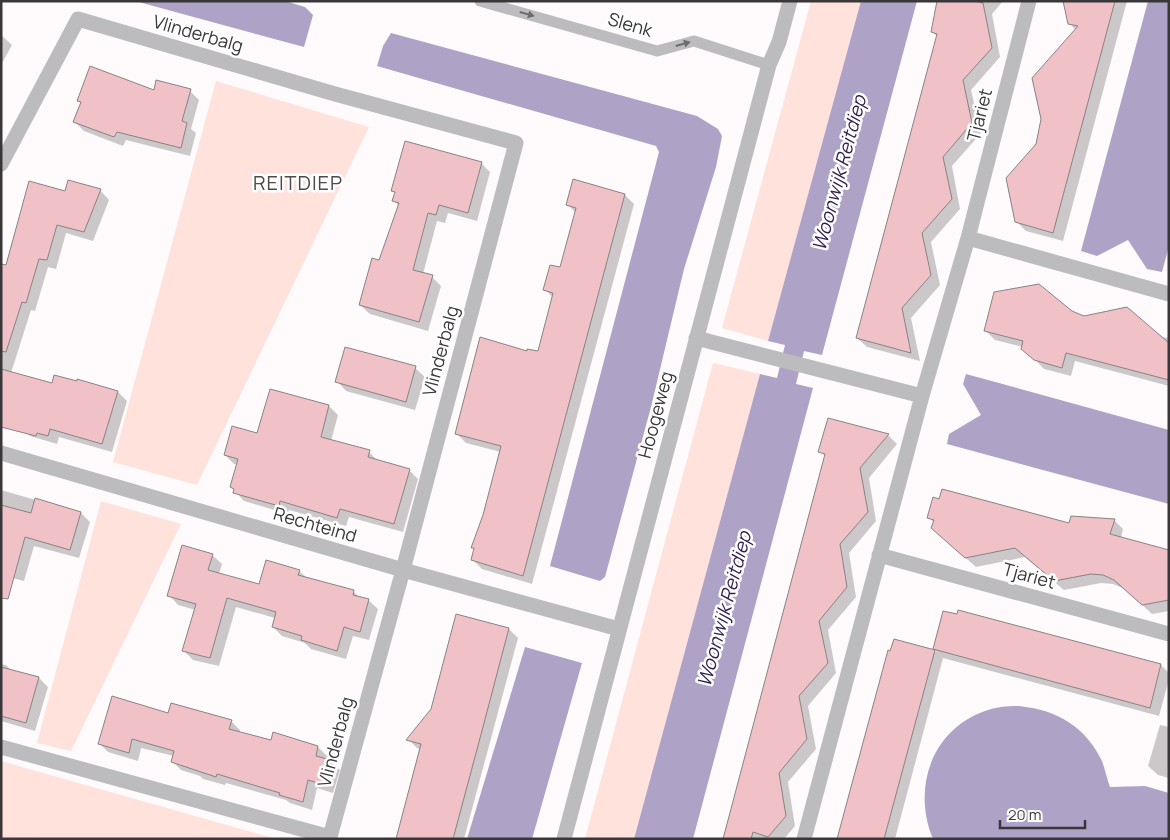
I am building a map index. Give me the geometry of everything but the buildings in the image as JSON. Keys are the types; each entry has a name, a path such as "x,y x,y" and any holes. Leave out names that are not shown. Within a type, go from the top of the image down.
{"street":[{"name":"Hoogeweg","path":"564,839 769,65 779,42 790,1"},
{"name":"Tjariet","path":"804,839 922,396 968,238 1029,1"},
{"name":"Vlinderbalg","path":"1,164 78,19 335,94 516,143 330,837 1,747"},
{"path":"968,238 1169,294"},
{"path":"696,338 922,396"},
{"name":"Rechteind","path":"1,453 403,570 619,630"},
{"name":"Tjariet","path":"879,555 1169,634"}],"lane":[{"name":"Slenk","path":"480,1 657,51 694,41 769,65"}],"shaded area":[{"path":"811,1 861,1 768,341 722,328"},
{"path":"216,81 369,127 197,485 113,462"},
{"path":"713,363 760,374 634,839 585,839"},
{"path":"101,501 181,524 71,751 37,743"},
{"path":"1,761 276,839 37,839 33,837 31,839 1,839"}],"water":[{"path":"135,1 285,1 305,7 313,15 304,47"},
{"name":"Woonwijk Reitdiep","path":"861,1 917,1 822,355 804,351 796,384 813,388 693,839 634,839 760,374 777,378 785,345 768,341"},
{"path":"1148,1 1169,1 1169,246 1162,272 1147,269 1128,240 1097,256 1081,251"},
{"path":"391,33 697,116 718,129 722,136 716,167 684,269 651,407 605,577 600,581 550,566 659,152 656,146 377,66 383,46"},
{"path":"966,374 1169,430 1169,504 947,444 949,434 981,415 963,384"},
{"path":"525,647 582,663 532,839 467,839"},
{"path":"1019,706 1046,711 1078,729 1087,738 1102,761 1110,787 1145,786 1169,793 1169,839 933,839 927,820 926,782 931,763 939,747 951,732 966,720 985,711"}],"district":[{"name":"REITDIEP","path":"298,183"}]}
